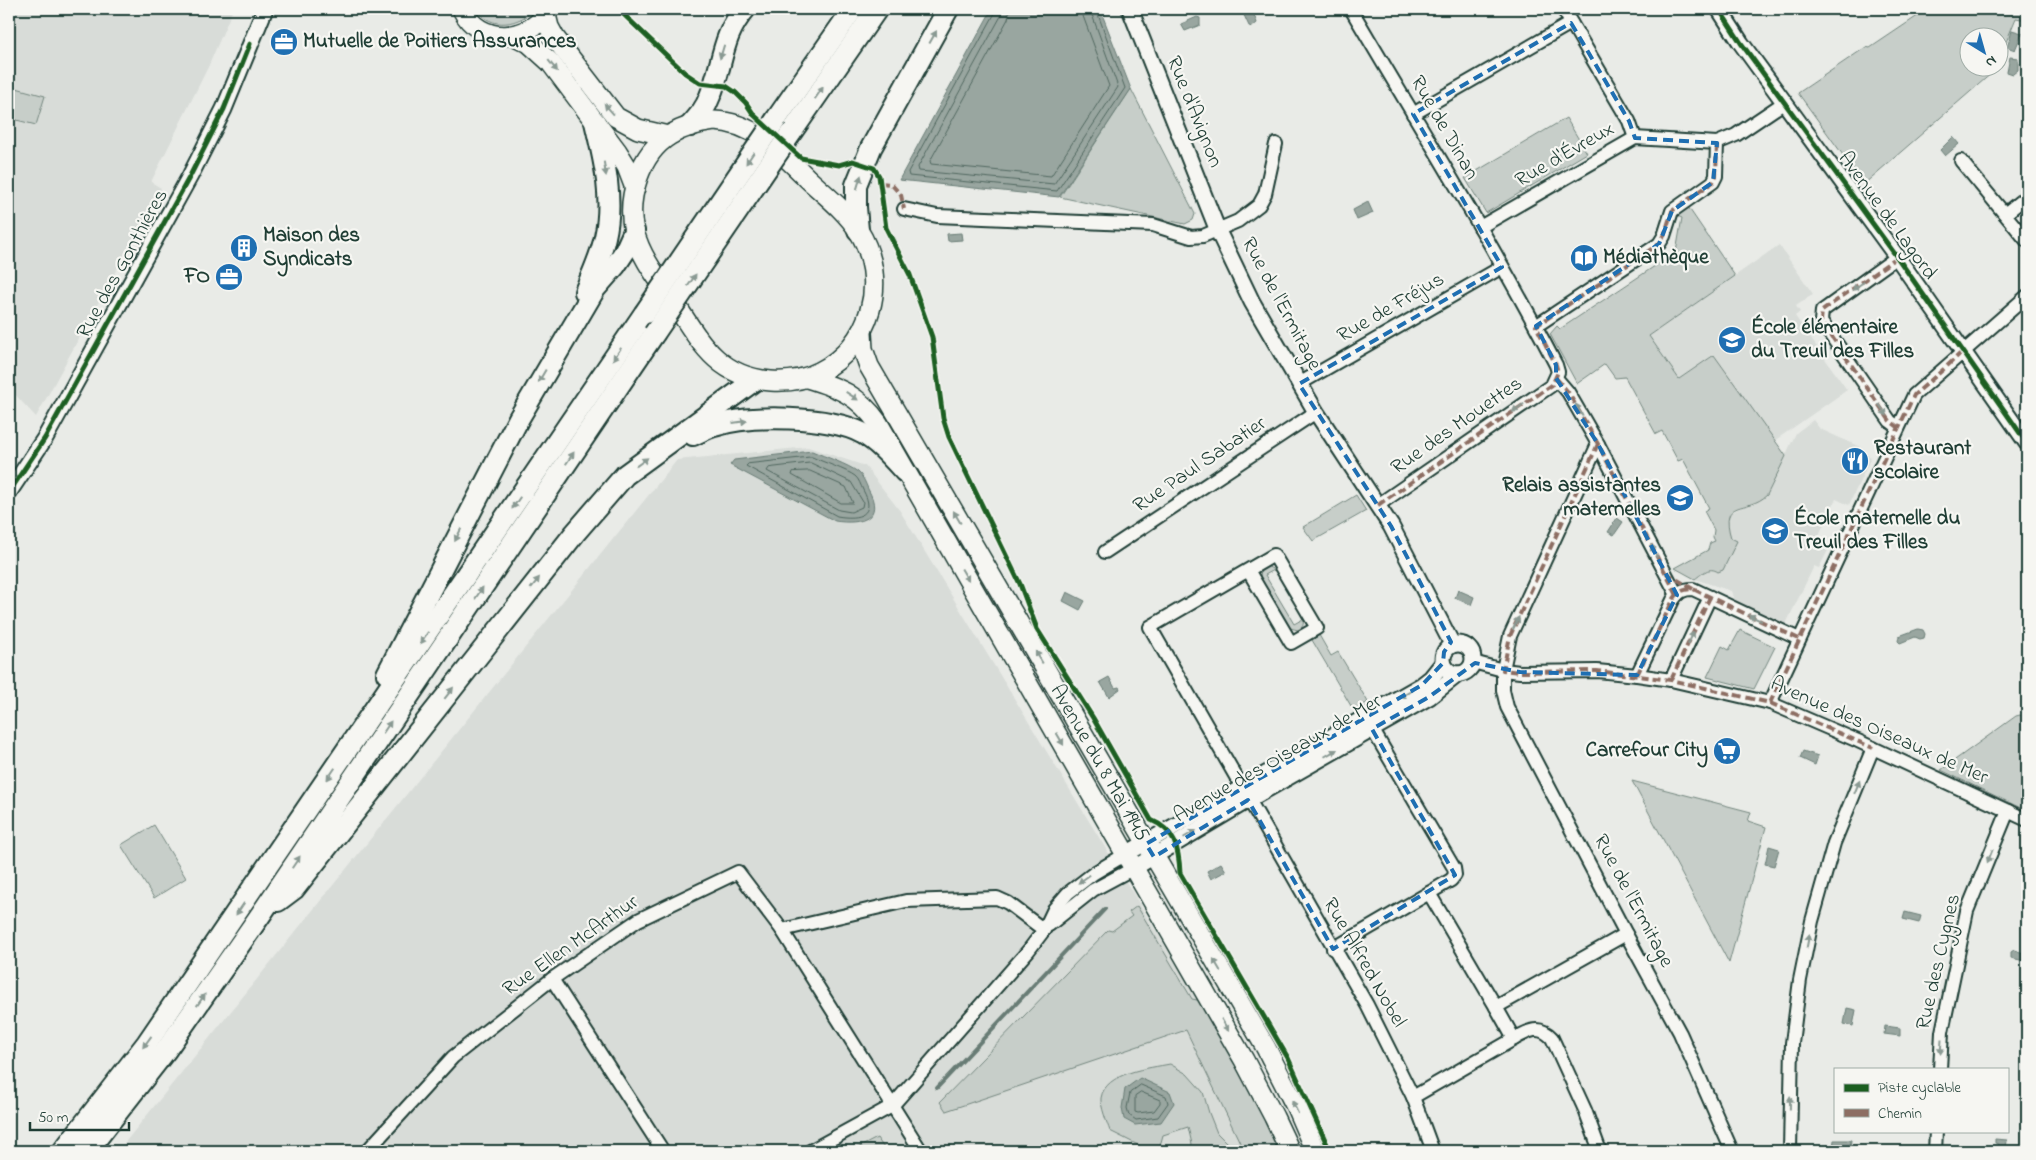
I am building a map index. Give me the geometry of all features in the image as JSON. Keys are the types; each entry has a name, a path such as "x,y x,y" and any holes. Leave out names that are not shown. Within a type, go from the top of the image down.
{"highway":[{"path":"690,126 710,98 729,33 745,9"},
{"path":"63,1151 147,1043 852,9"},
{"path":"87,1151 166,1050 259,916 877,9"},
{"path":"858,230 856,185 871,148 948,9"},
{"path":"567,334 600,256 608,216 609,193 606,168 595,122"},
{"path":"359,734 372,698 390,668 518,418 595,289 625,251 634,231"},
{"path":"259,916 294,889 575,533 624,475 755,380"},
{"path":"661,448 716,425 750,420 814,420 851,428 864,434 888,454 905,472"}],"main road":[{"name":"Avenue du 8 Mai 1945","path":"460,11 477,27 492,35 515,36 529,43 550,62 627,167 635,188"},
{"path":"515,36 527,32 538,24 548,12"},
{"path":"548,12 549,27 555,38 616,116 638,129 668,136"},
{"name":"Avenue du 8 Mai 1945","path":"708,122 722,122 744,127 760,136 783,154 858,230 870,252 874,270 874,293 869,315 862,333 850,350 838,361 807,378 781,381 755,380 717,361 703,346 644,256 634,231 632,210 635,188 642,168 653,151 668,136 690,126 708,122"},
{"name":"Avenue du 8 Mai 1945","path":"862,333 863,349 869,366 1266,1048 1315,1151"},
{"name":"Avenue du 8 Mai 1945","path":"807,378 845,392 868,408 1244,1060 1266,1100 1290,1151"}],"street":[{"name":"Rue des Gonthières","path":"9,492 45,438 190,176 224,109 265,9"},
{"name":"Rue d'Avignon","path":"1130,9 1218,231"},
{"name":"Rue de Dinan","path":"1351,9 1480,227 1536,326 1556,365 1558,372 1556,378"},
{"path":"1563,9 1630,121 1635,138"},
{"name":"Avenue de Lagord","path":"1718,9 1897,257 2027,443"},
{"path":"1413,114 1571,23"},
{"name":"Rue d'Évreux","path":"1480,227 1635,138 1717,143 1736,136 1785,102"},
{"path":"1536,326 1659,244 1664,236 1672,211 1713,182 1716,176 1717,143"},
{"path":"1218,231 1238,222 1259,205 1265,194 1276,144"},
{"path":"1960,161 2027,241"},
{"path":"2004,214 2027,196"},
{"name":"Rue de l'Ermitage","path":"904,209 937,216 1153,225 1190,237 1203,236 1218,231 1252,302 1316,412 1378,505 1417,574 1452,644"},
{"path":"1897,257 1822,311 1821,321 1890,421 1898,427"},
{"name":"Rue de Fréjus","path":"1299,384 1502,267"},
{"path":"1770,703 1914,395 2027,296"},
{"path":"1556,378 1568,392 1598,444 1677,594"},
{"name":"Rue des Mouettes","path":"1378,505 1552,385 1556,378"},
{"name":"Rue Paul Sabatier","path":"1105,552 1316,412"},
{"name":"Rue de l'Ermitage","path":"1598,444 1510,636 1503,670 1503,690 1507,707 1680,1033 1732,1151"},
{"path":"1274,555 1317,628 1291,643 1248,570 1274,555"},
{"name":"Rue Alfred Nobel","path":"1248,570 1150,627 1371,1014 1413,1097 1433,1151"},
{"path":"1666,574 1693,589 1800,639"},
{"path":"1637,675 1677,594 1686,589 1693,589"},
{"path":"1671,680 1710,597"},
{"path":"1452,644 1462,644 1472,653 1473,662 1467,671 1458,674 1448,671 1443,663 1444,652 1452,644"},
{"name":"Avenue des Oiseaux de Mer","path":"1473,662 1503,670 1520,672 1597,671 1637,675 1671,680 1770,703 1873,748 2027,820"},
{"name":"Avenue des Oiseaux de Mer","path":"1369,724 1422,686 1443,663"},
{"name":"Avenue des Oiseaux de Mer","path":"810,1151 892,1106 1028,951 1044,930 1054,909 1068,893 1094,873 1130,861 1369,724 1429,697 1458,674"},
{"path":"1334,949 1451,880 1455,875 1454,868 1369,724"},
{"path":"1790,1151 1792,1044 1800,980 1812,921 1834,843 1873,748"},
{"name":"Rue des Cygnes","path":"1940,1068 1942,1032 1968,911 2008,811"},
{"name":"Rue Ellen McArthur","path":"367,1151 453,1057 552,979 638,920 738,872 782,930"},
{"path":"1429,893 1514,1039"},
{"path":"922,1151 782,930 906,901 997,898 1008,903 1044,930"},
{"path":"1496,1007 1626,934"},
{"path":"552,979 663,1151"},
{"path":"1413,1097 1530,1030 1545,1031 1552,1038 1585,1110 1600,1151"},
{"path":"1935,1151 1936,1132"}],"highlighted area":[{"path":"1571,23 1629,121 1635,138 1717,143 1713,182 1672,211 1659,244 1536,326 1556,365 1556,378 1598,444 1677,595 1637,675 1520,672 1475,663 1429,697 1372,729 1455,875 1333,949 1248,800 1154,857 1146,844 1422,685 1443,663 1444,652 1451,642 1391,526 1299,384 1502,267 1413,114"}],"shaded area":[{"path":"9,9 233,9 209,65 151,182 161,188 36,417 9,388"},
{"path":"476,9 535,9 513,22 497,23 482,16"},
{"path":"1928,9 2027,9 2027,20 2016,18 2008,37 2008,28 1958,28 1958,78 1986,78 1864,184 1798,93 1866,47 1870,48"},
{"path":"9,86 45,96 36,125 9,118"},
{"path":"1131,89 1195,214 1193,220 1185,224 1060,197"},
{"path":"1566,118 1587,153 1486,213 1465,178"},
{"path":"1688,207 1735,276 1649,336 1679,379 1714,355 1786,456 1767,495 1759,501 1732,511 1728,525 1731,538 1737,541 1723,570 1718,572 1709,570 1695,579 1675,568 1708,550 1710,543 1715,541 1713,537 1714,530 1704,511 1709,508 1683,459 1678,461 1662,431 1656,434 1625,377 1615,378 1605,364 1578,383 1576,382 1550,334 1557,326 1560,329 1676,252 1682,218 1675,215"},
{"name":"École élémentaire du Treuil des Filles","path":"1779,245 1813,294 1796,306 1800,312 1795,316 1847,390 1774,441 1714,355 1679,379 1649,336"},
{"name":"École maternelle du Treuil des Filles","path":"1813,420 1820,429 1860,447 1859,451 1871,457 1849,505 1836,499 1816,541 1829,548 1819,568 1814,566 1785,626 1735,602 1731,591 1695,579 1708,570 1714,569 1737,541 1731,538 1726,523 1730,513 1767,495 1796,433"},
{"path":"808,447 865,466 900,511 1198,1000 1270,1151 118,1151 677,460"},
{"path":"1356,495 1366,511 1313,541 1303,527"},
{"path":"1265,565 1274,570 1265,575 1294,624 1303,619 1303,626 1298,630 1290,628 1260,577 1261,568"},
{"path":"1740,630 1775,647 1754,689 1707,677 1722,646 1729,650"},
{"path":"1319,635 1331,656 1338,652 1368,702 1354,711 1312,640"},
{"path":"2020,715 2027,720 2027,811 1941,770 2016,716"},
{"path":"1632,781 1751,812 1748,821 1766,827 1729,963"},
{"path":"154,825 186,878 154,898 121,845"},
{"path":"1137,906 1192,999 1202,1001 1241,1068 1281,1151 1244,1151 1186,1030 946,1111 940,1102 1108,930 1112,931 1132,916 1129,912"},
{"path":"1170,1064 1187,1074 1203,1092 1217,1133 1235,1151 1197,1151 1191,1147 1188,1127 1163,1135 1160,1146 1142,1147 1110,1131 1101,1101 1104,1089 1119,1077 1140,1070"},
{"path":"877,1138 884,1148 880,1151 852,1151"}],"water":[{"path":"992,9 1100,9 1131,89 1059,197 899,180"},
{"path":"1252,9 1257,23 1252,27 1249,26 1243,13"},
{"path":"1197,17 1200,18 1200,25 1185,31 1181,24"},
{"path":"2012,30 2022,33 2015,50 2008,47"},
{"path":"2010,57 2018,58 2018,70 2013,74 2008,72"},
{"path":"1953,137 1959,144 1945,156 1940,150"},
{"path":"1368,202 1373,213 1357,220 1353,210"},
{"path":"961,233 962,240 948,241 947,234"},
{"path":"812,451 848,466 860,474 873,499 874,507 868,518 854,522 835,521 730,465 734,460"},
{"path":"1617,518 1623,522 1614,535 1608,532"},
{"path":"1458,590 1474,597 1471,605 1455,598"},
{"path":"1067,592 1085,601 1080,610 1063,601"},
{"path":"1918,629 1923,630 1924,638 1915,637 1900,643 1898,641 1899,636"},
{"path":"1109,677 1115,688 1119,687 1120,689 1109,697 1100,682"},
{"path":"1803,751 1818,756 1815,765 1800,758"},
{"path":"1769,846 1779,849 1774,866 1765,864"},
{"path":"1221,863 1226,871 1211,879 1207,871"},
{"path":"1905,912 1921,916 1919,923 1903,919"},
{"path":"2014,950 2027,954 2025,961 2011,958 2011,952"},
{"path":"1847,1008 1856,1010 1853,1026 1844,1024"},
{"path":"1885,1026 1900,1028 1900,1036 1884,1034"},
{"path":"1140,1078 1170,1092 1174,1103 1161,1122 1135,1125 1124,1119 1122,1108 1125,1089"},
{"path":"1995,1139 2007,1140 2006,1151 1997,1151 1998,1144 1995,1143"},
{"path":"1834,1140 1851,1140 1850,1148 1833,1148"}],"waterway":[{"path":"937,1088 1105,909"}],"marked path":[{"path":"1378,505 1552,385 1558,372 1536,326 1659,244 1664,236 1672,211 1713,182 1716,176 1717,143"},
{"path":"880,183 891,184 901,195 904,209"},
{"path":"1897,257 1822,311 1821,321 1890,421 1898,427"},
{"path":"1770,703 1914,395 1963,351"},
{"path":"1556,378 1568,392 1598,444 1677,595"},
{"path":"1598,444 1510,636 1503,670 1520,672 1597,671 1671,680 1770,703 1873,748"},
{"path":"1666,573 1693,589"},
{"path":"1637,675 1673,600 1684,590 1693,589 1799,639"},
{"path":"1671,680 1710,597"}],"cycle path":[{"path":"618,9 685,73 700,83 726,86 735,92 754,115 801,158 839,165 853,161 874,168 879,176 886,228 910,275 932,337 943,418 949,437 1020,584 1037,629 1093,718 1151,820 1166,829 1174,841 1177,848 1180,873 1288,1058 1330,1151"},
{"path":"1719,9 1741,43 1897,257 2027,443"},
{"path":"9,492 45,438 190,176 224,109 250,44"}],"place":[{"name":"Mutuelle de Poitiers Assurances","path":"284,42"},
{"name":"Maison des Syndicats","path":"244,248"},
{"name":"Médiathèque","path":"1584,258"},
{"name":"FO","path":"229,277"},
{"name":"École élémentaire du Treuil des Filles","path":"1732,340"},
{"name":"Restaurant scolaire","path":"1855,461"},
{"name":"Relais assistantes maternelles","path":"1680,498"},
{"name":"École maternelle du Treuil des Filles","path":"1775,531"},
{"name":"Carrefour City","path":"1727,751"}]}
